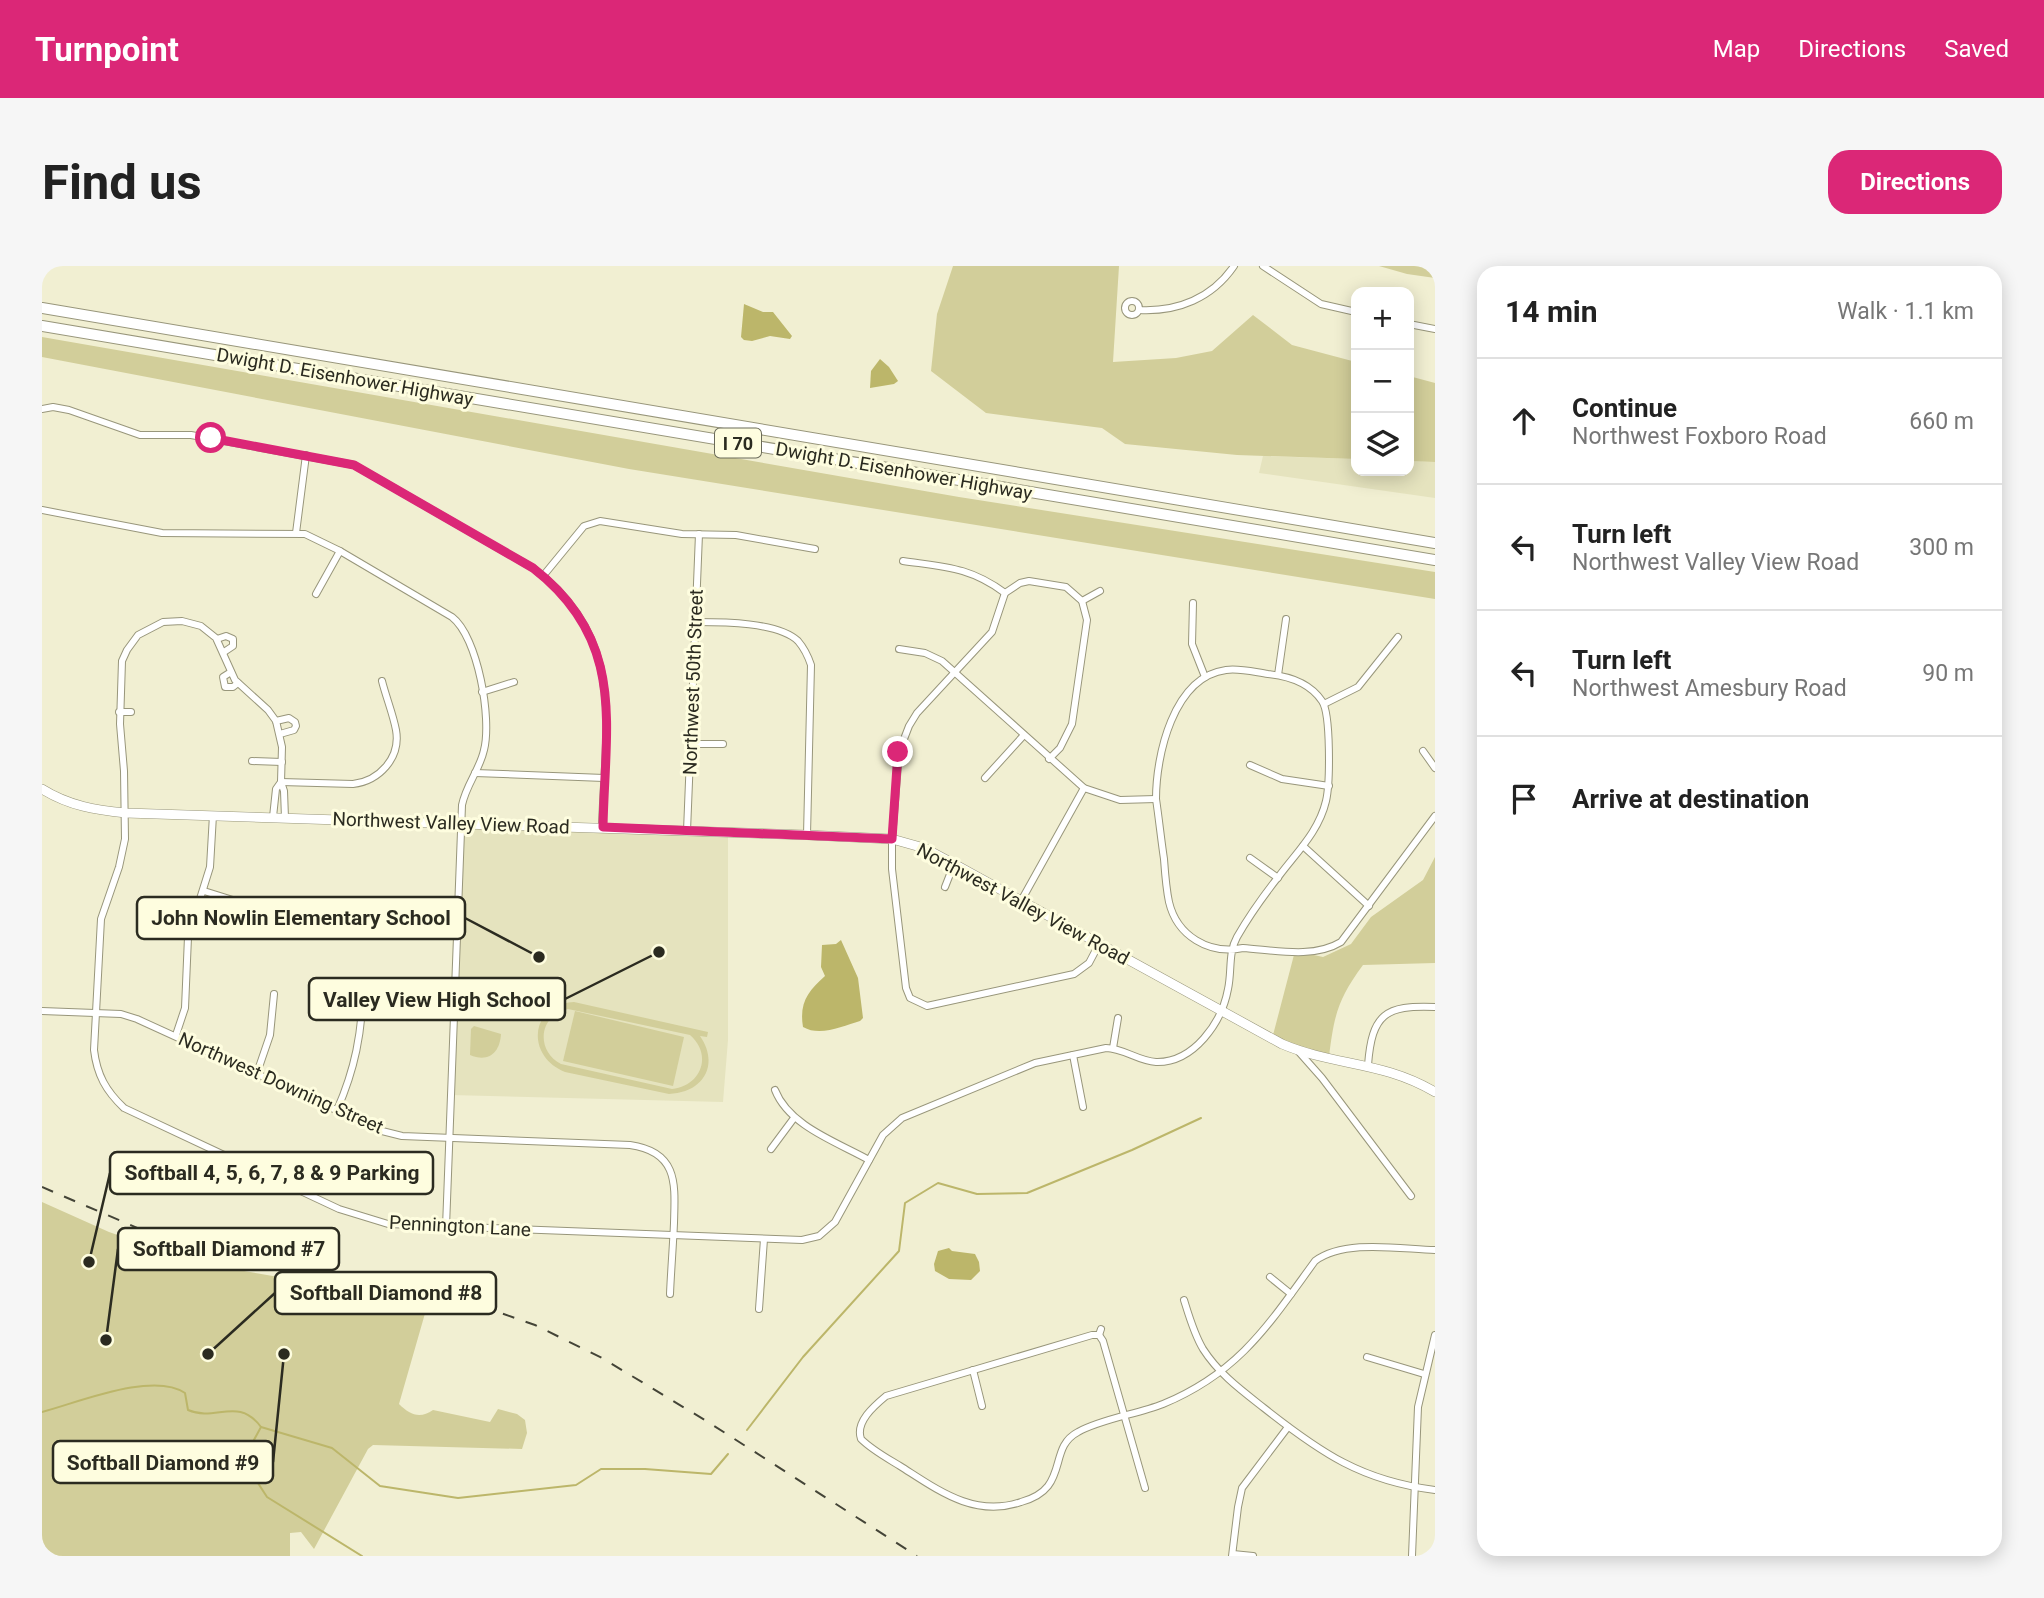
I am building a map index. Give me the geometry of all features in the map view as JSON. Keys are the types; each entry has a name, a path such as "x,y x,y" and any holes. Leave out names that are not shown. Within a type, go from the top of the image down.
{"highway":[{"name":"Dwight D. Eisenhower Highway","path":"42,308 1435,542"},
{"name":"Dwight D. Eisenhower Highway","path":"42,326 1435,561"}],"street":[{"path":"1139,310 1162,310 1198,300 1211,292 1234,266"},
{"path":"1263,266 1321,304 1351,311"},
{"path":"1414,325 1435,330"},
{"path":"42,409 53,407 69,410 140,435 191,435 354,465 543,576 576,612 601,664 608,706 603,827"},
{"path":"296,533 306,455"},
{"path":"42,510 162,533 296,533 313,537 459,623 470,641 482,692 486,742 464,798 446,1227"},
{"path":"543,576 584,526 608,520 682,534 736,535 815,549"},
{"name":"Northwest 50th Street","path":"687,831 699,534"},
{"path":"316,594 340,551"},
{"path":"903,561 973,573 987,579 1005,593"},
{"path":"1049,759 1060,748 1072,724 1087,620 1082,601 1066,587 1036,581 1020,583 1005,593 992,632 917,713 902,740 897,766 892,869 903,977 911,998 927,1006 1074,974 1089,963 1098,944"},
{"path":"1082,601 1100,591"},
{"path":"1193,603 1192,644 1205,677"},
{"path":"1278,675 1286,620"},
{"name":"Pennington Lane","path":"217,639 201,626 182,621 163,622 138,635 122,662 120,712 126,813 124,848 102,919 94,1050 97,1069 108,1093 131,1114 352,1214 388,1224 802,1240 825,1232 835,1222 883,1135 902,1118 1034,1063 1113,1048"},
{"path":"696,622 735,623 786,633 797,640 806,652 811,665 807,835"},
{"path":"224,652 233,646 233,639 226,636 217,639 231,672 238,683 268,710 276,721 280,734 285,818"},
{"path":"1324,704 1358,687 1398,637"},
{"path":"899,649 934,656 1084,788 1120,800 1156,799"},
{"path":"1118,1018 1113,1048 1144,1060 1168,1061 1179,1058 1203,1040 1221,1011 1228,990 1232,950 1237,938 1317,826 1329,786 1327,718 1324,704 1310,688 1278,675 1226,670 1205,677 1192,687 1171,722 1160,755 1156,799 1169,901 1180,926 1203,945 1232,950 1325,950 1341,942 1435,816"},
{"path":"231,672 223,677 225,687 233,687 238,683"},
{"path":"281,782 353,785 364,783 381,773 394,755 397,740 382,681"},
{"path":"482,692 514,682"},
{"path":"120,712 131,712"},
{"path":"276,721 289,718 295,722 294,730 280,734"},
{"path":"985,778 1024,735"},
{"path":"691,744 723,744"},
{"path":"1423,751 1435,768"},
{"path":"252,761 282,762"},
{"path":"1250,765 1282,779 1329,786"},
{"path":"475,773 604,778"},
{"path":"273,817 276,789 281,782"},
{"path":"1021,901 1084,788"},
{"name":"Northwest Valley View Road","path":"42,789 78,806 126,813 603,827 892,839 924,848 1221,1011 1298,1050 1394,1072 1435,1092"},
{"path":"176,1035 185,1008 188,937 210,867 213,815"},
{"path":"1303,846 1369,906"},
{"path":"1250,858 1278,878"},
{"path":"944,887 954,864"},
{"path":"204,891 252,906"},
{"path":"337,1110 354,1068 362,1021 363,988"},
{"path":"257,1073 270,1035 274,994"},
{"path":"1368,1065 1373,1031 1384,1017 1402,1007 1435,1007"},
{"name":"Northwest Downing Street","path":"42,1011 127,1015 382,1131 402,1136 630,1145 649,1149 663,1160 675,1185 673,1235"},
{"path":"1298,1050 1411,1196"},
{"path":"1073,1055 1083,1107"},
{"path":"775,1090 780,1102 794,1118 869,1160"},
{"path":"771,1149 794,1118"},
{"path":"670,1294 673,1235"},
{"path":"759,1309 764,1239"},
{"path":"1145,1488 1127,1416 1100,1332 886,1396 862,1423 859,1432 858,1441 949,1497 977,1506 991,1507 1032,1499 1049,1485 1061,1448 1075,1433 1127,1416 1182,1395 1220,1373 1262,1335 1315,1261 1332,1251 1355,1248 1435,1250"},
{"path":"1270,1277 1291,1294"},
{"path":"1184,1300 1195,1334 1220,1373 1287,1427 1343,1464 1415,1488 1435,1490"},
{"path":"1412,1556 1417,1419 1424,1374 1435,1335"},
{"path":"1367,1357 1424,1374"},
{"path":"973,1370 982,1406"},
{"path":"1254,1556 1233,1555 1242,1488 1287,1427"}],"shaded area":[{"path":"953,266 1119,266 1113,362 1176,358 1212,351 1253,315 1292,345 1351,361 1351,459 1237,455 1125,444 1102,428 986,413 931,371 937,314"},
{"path":"1379,266 1435,266 1435,278 1407,274"},
{"path":"744,304 763,312 773,312 792,336 790,339 770,336 752,341 744,340 741,337"},
{"path":"42,337 959,497 1435,572 1435,599 629,469 42,357"},
{"path":"880,359 898,381 870,388 871,371"},
{"path":"1414,377 1435,383 1435,462 1414,461"},
{"path":"1263,456 1351,459 1351,476 1414,476 1414,461 1435,462 1435,498 1259,473"},
{"path":"462,824 728,832 728,1040 723,1102 450,1095"},
{"path":"1435,857 1435,963 1363,965 1338,1008 1329,1057 1272,1039 1295,951 1323,957 1351,944 1371,917 1423,880"},
{"path":"841,940 858,978 863,1018 832,1030 810,1030 803,1027 802,1011 806,998 825,976 821,967 822,945 836,944"},
{"path":"574,1002 708,1032 707,1037 700,1036 708,1057 705,1076 691,1089 669,1094 565,1072 543,1055 538,1032 541,1021 548,1012 559,1005","holes":["568,1009 690,1035 701,1051 700,1068 697,1076 690,1082 672,1089 561,1064 553,1058 544,1042 546,1025 551,1018"]},
{"path":"575,1011 684,1037 673,1086 563,1061"},
{"path":"474,1026 501,1034 496,1051 488,1057 470,1055 471,1029"},
{"path":"42,1202 109,1232 198,1263 428,1303 399,1404 415,1414 433,1410 490,1422 498,1409 517,1414 525,1420 527,1433 522,1449 373,1445 368,1449 314,1549 301,1532 290,1533 290,1556 42,1556"},
{"path":"949,1248 952,1251 975,1254 980,1271 971,1280 949,1279 935,1271 938,1251"}],"waterway":[{"path":"747,1430 803,1357 899,1251 905,1203 938,1183 977,1194 1027,1193 1201,1118"},
{"path":"42,1412 94,1396 154,1385 171,1387 185,1393 188,1410 198,1413 244,1413 261,1427 243,1460 267,1497 362,1556"},
{"path":"261,1427 332,1448 380,1486 458,1498 576,1485 601,1469 711,1474 728,1454"}],"railway":[{"path":"42,1187 142,1230 199,1247 242,1258 412,1288 464,1300 535,1325 602,1358 708,1422 917,1556"}],"place":[{"name":"Valley View High School","path":"659,952"},
{"name":"John Nowlin Elementary School","path":"539,957"},
{"name":"Softball 4, 5, 6, 7, 8 & 9 Parking","path":"89,1262"},
{"name":"Softball Diamond #7","path":"106,1340"},
{"name":"Softball Diamond #8","path":"208,1354"},
{"name":"Softball Diamond #9","path":"284,1354"}],"route":[{"path":"211,438 354,465 533,568 555,587 584,624 604,677 608,706 603,827 892,839 898,752"}]}
